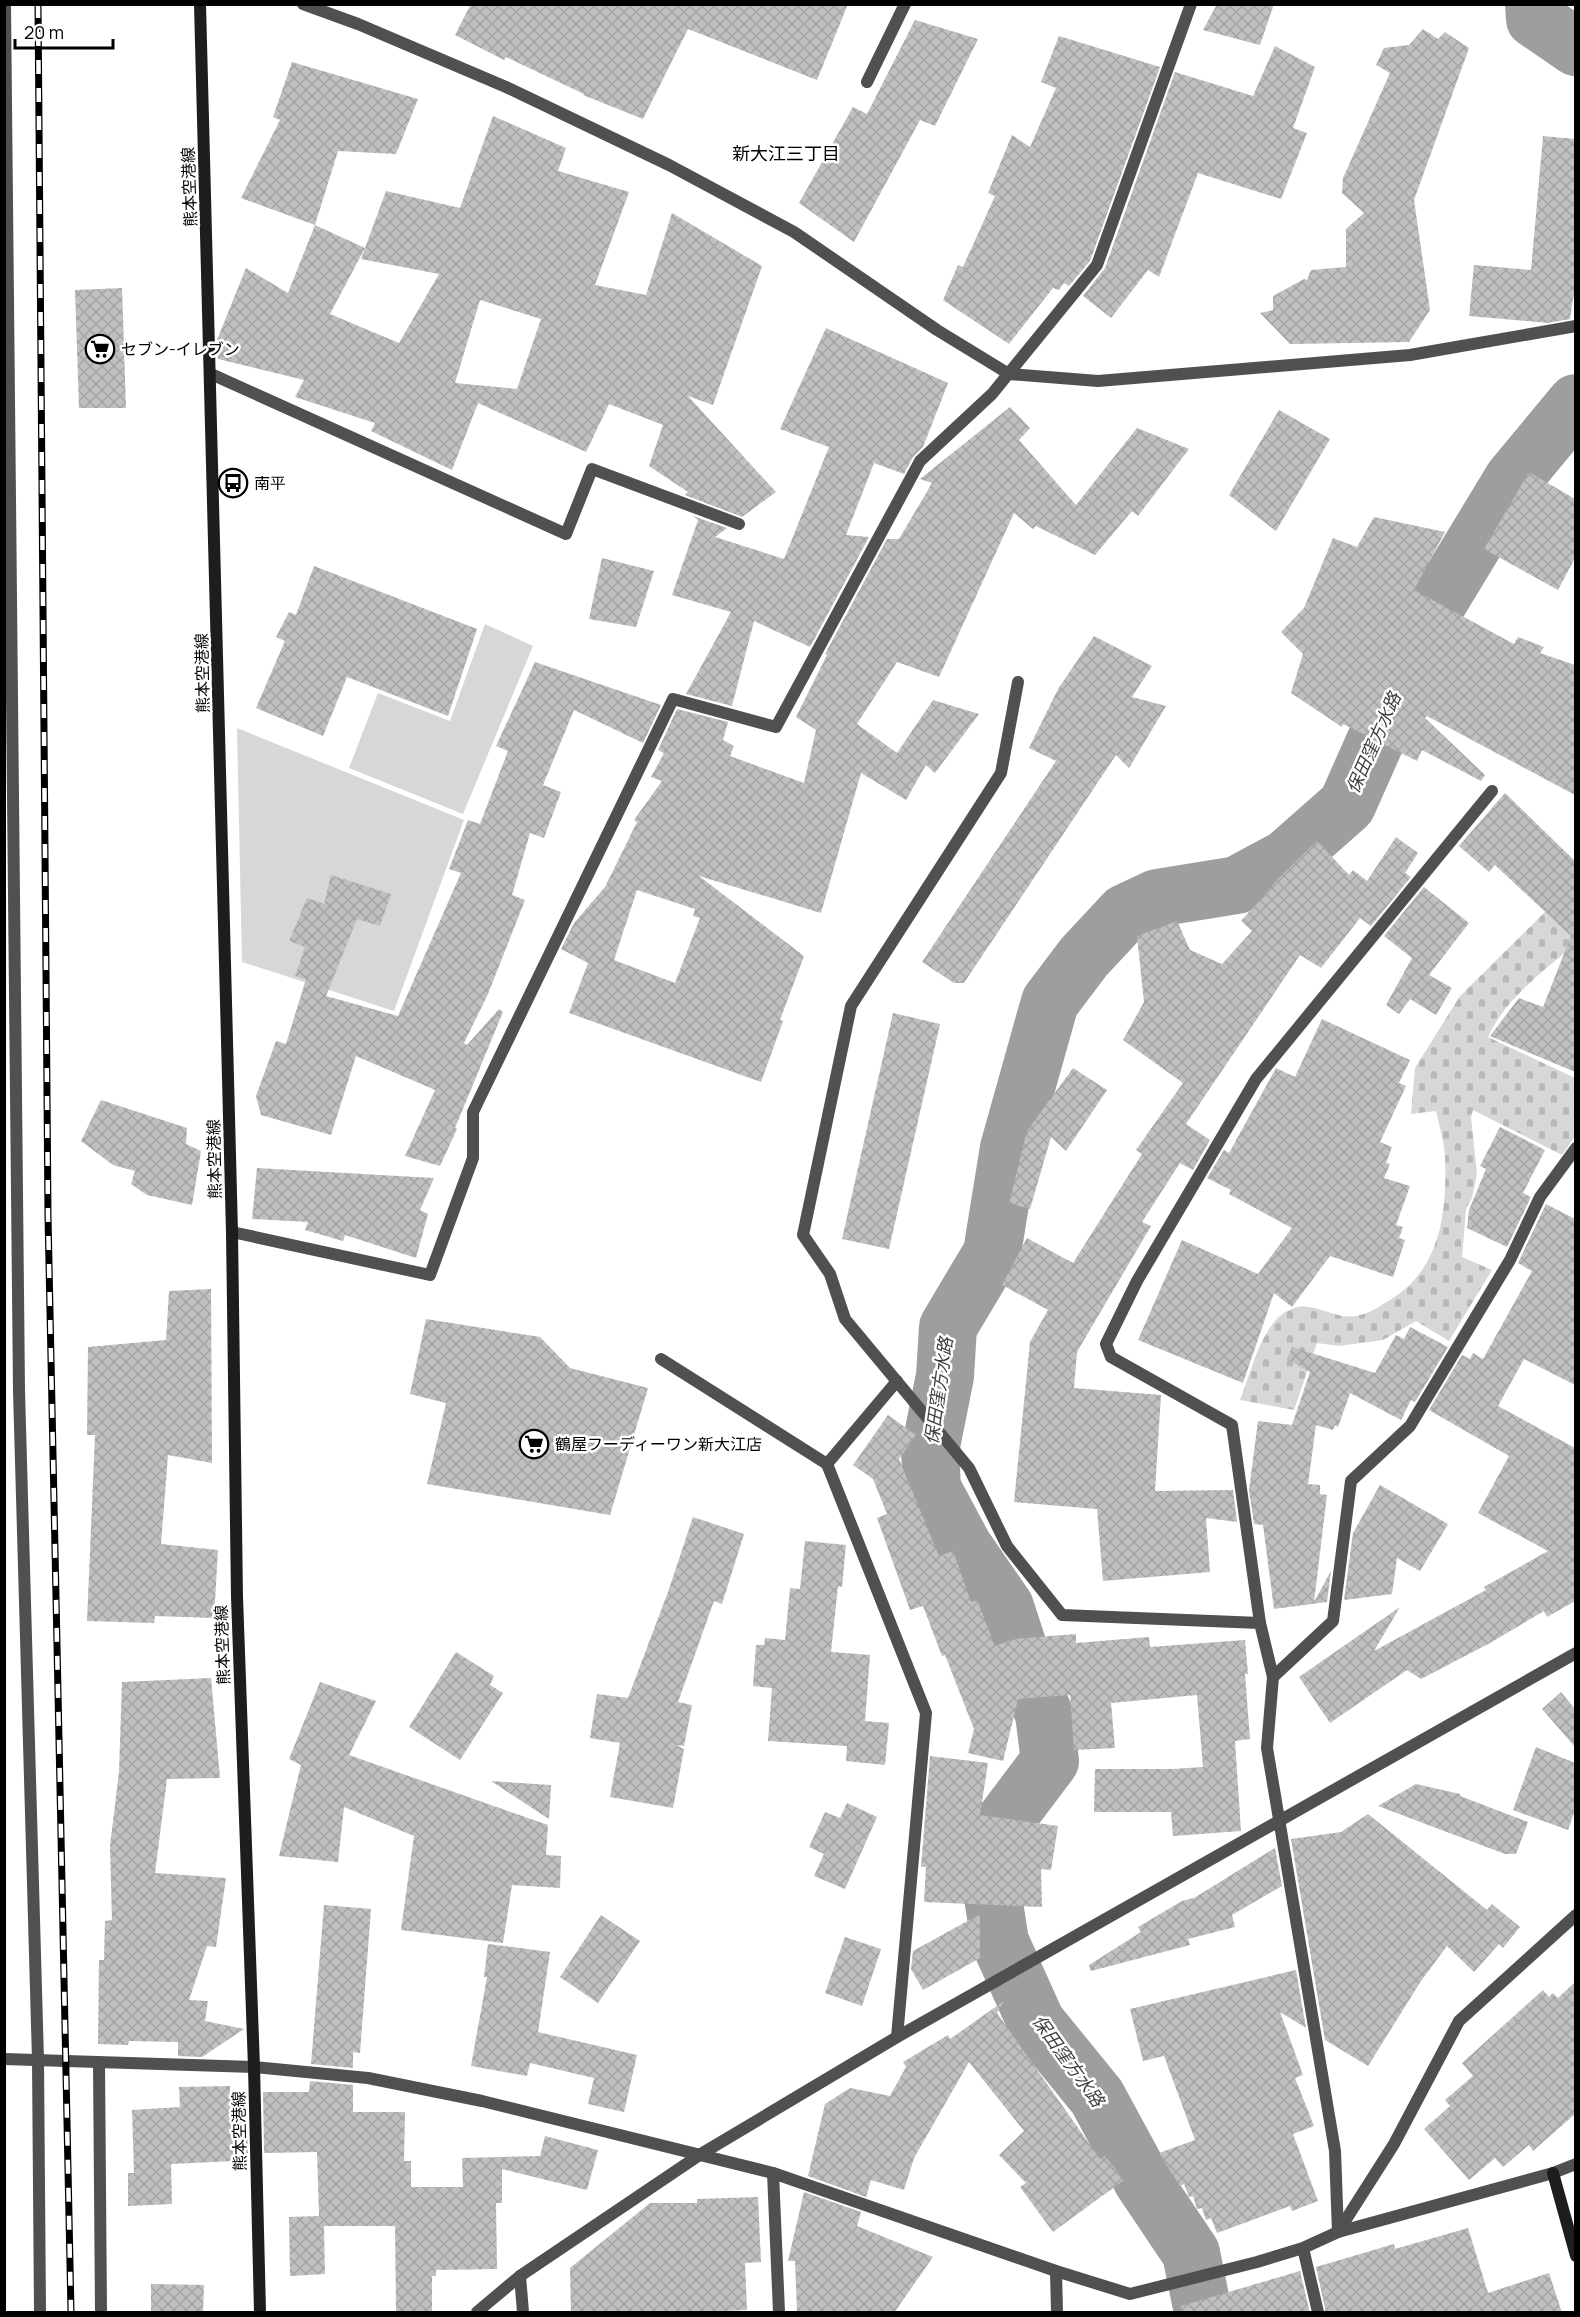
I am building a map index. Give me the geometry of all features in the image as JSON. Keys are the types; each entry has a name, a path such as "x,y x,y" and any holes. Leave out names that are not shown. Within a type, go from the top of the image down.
{"main road":[{"name":"熊本空港線","path":"200,4 232,1232 237,1597 254,2067 260,2313"},
{"path":"1553,2173 1575,2256"}],"street":[{"path":"5,4 8,786 19,1390 38,2060 40,2313"},
{"path":"303,4 358,24 506,87 669,165 794,232 937,330 1008,374 1098,381 1410,355 1575,326"},
{"path":"867,82 905,4"},
{"path":"232,1232 430,1275 473,1158 473,1112 673,699 776,727 920,460 992,394 1097,265 1191,4"},
{"path":"211,374 566,534 592,470 739,524"},
{"path":"1018,682 1001,773 851,1006 803,1235 830,1274 845,1319 969,1468 1007,1546 1062,1615 1260,1623"},
{"path":"1338,2232 1335,2151 1267,1748 1273,1677 1260,1623 1232,1425 1111,1358 1106,1344 1137,1281 1256,1079 1492,791"},
{"path":"1273,1677 1333,1621 1351,1481 1410,1426 1510,1260 1540,1197 1575,1148"},
{"path":"660,1359 827,1464 926,1713 897,2037"},
{"path":"827,1464 897,1381"},
{"path":"4,1389 19,1390"},
{"path":"477,2313 520,2276 701,2154 897,2037 1575,1653"},
{"path":"1338,2232 1394,2144 1459,2021 1575,1915"},
{"path":"4,2059 254,2067 368,2078 482,2101 773,2173 1056,2271 1130,2294 1257,2262 1303,2248 1338,2232 1553,2173 1575,2164"},
{"path":"99,2061 101,2313"},
{"path":"773,2173 779,2313"},
{"path":"1303,2248 1318,2313"},
{"path":"1056,2271 1057,2313"},
{"path":"520,2276 523,2313"}],"green space":[{"path":"485,624 533,646 463,814 349,768 378,693 450,721"},
{"path":"237,728 464,820 394,1011 242,962"},
{"path":"1549,908 1575,934 1575,944 1515,998 1488,1037 1575,1078 1575,1136 1562,1155 1473,1110 1471,1117 1477,1174 1472,1198 1466,1209 1462,1257 1492,1270 1449,1341 1416,1321 1383,1340 1339,1346 1317,1343 1294,1410 1240,1400 1258,1350 1271,1326 1279,1317 1289,1310 1306,1306 1347,1316 1368,1313 1404,1290 1429,1258 1442,1220 1445,1156 1436,1111 1411,1114 1415,1068 1460,996"}],"building":[{"path":"471,4 848,4 817,80 688,29 643,119 583,95 506,57 504,60 455,35"},
{"path":"1217,4 1274,4 1260,45 1203,30"},
{"path":"915,20 978,39 935,126 920,120 854,242 799,203 853,107 867,114"},
{"path":"1423,29 1438,39 1445,32 1469,48 1414,200 1430,310 1409,342 1290,344 1260,313 1273,310 1273,296 1304,279 1307,280 1311,270 1346,267 1346,229 1364,213 1342,193 1343,178 1390,73 1376,65 1384,48 1409,45"},
{"path":"1059,36 1160,67 1090,261 1069,286 1064,283 1059,290 1053,288 1009,344 943,300 958,265 963,267 995,196 988,193 1012,135 1030,147 1056,88 1041,82"},
{"path":"1275,46 1315,67 1293,128 1307,133 1281,199 1198,173 1159,277 1148,270 1111,318 1083,296 1105,268 1175,72 1253,96"},
{"path":"292,62 418,99 396,154 338,151 315,225 241,198 280,120 273,117"},
{"path":"493,116 566,148 558,171 629,192 595,285 646,295 672,213 762,266 713,405 688,396 776,492 742,517 685,495 688,492 649,466 663,425 609,404 586,452 478,403 452,470 371,431 375,423 295,397 304,380 218,359 217,340 246,268 288,293 315,225 365,248 386,191 460,208","holes":["365,248 361,259 439,274 399,343 330,314","480,300 541,319 517,389 455,383"]},
{"path":"1543,136 1575,139 1575,297 1570,319 1548,323 1469,316 1474,265 1531,270"},
{"name":"セブン-イレブン","path":"122,288 126,408 79,408 75,290"},
{"path":"826,328 948,383 923,447 913,457 904,474 874,463 846,535 869,537 810,647 754,621 732,706 686,694 731,612 672,595 698,520 693,516 727,528 715,537 784,559 829,447 780,429"},
{"path":"1010,407 1030,428 1019,440 1076,505 1137,428 1189,449 1138,516 1132,511 1095,555 1036,526 1033,529 1014,513 939,677 897,662 857,724 897,753 933,700 979,714 935,773 926,765 906,800 861,773 821,913 699,876 804,956 780,1020 783,1021 761,1082 569,1013 588,963 561,949 574,923 605,887 637,822 634,820 662,781 651,777 664,753 658,750 677,709 728,722 723,740 734,746 730,756 804,783 816,730 796,717 827,655 825,654 887,539 899,539 932,483 920,479","holes":["637,890 695,909 693,916 700,918 675,983 614,960"]},
{"path":"1279,410 1330,439 1276,531 1229,495"},
{"path":"1529,472 1575,499 1575,558 1558,590 1484,549"},
{"path":"1374,517 1445,532 1414,590 1514,644 1518,637 1544,647 1540,653 1575,665 1575,795 1427,716 1425,718 1485,775 1481,781 1422,750 1417,761 1343,724 1342,727 1291,693 1303,654 1281,632 1304,608 1333,538 1357,547"},
{"path":"602,558 654,571 636,627 589,619"},
{"path":"314,566 477,629 448,716 347,677 323,736 256,708 285,641 276,637 289,612 296,615"},
{"path":"1094,636 1152,666 1132,697 1166,706 1129,768 1116,755 964,983 954,983 922,962 1056,761 1029,748 1058,689"},
{"path":"535,662 661,705 643,743 574,710 543,785 561,792 544,838 530,833 512,895 525,900 488,994 464,1043 467,1045 499,1009 503,1012 440,1166 405,1156 435,1090 356,1056 331,1135 261,1115 256,1096 276,1041 286,1044 306,979 295,976 305,947 289,941 307,898 324,904 331,875 391,894 380,926 357,919 326,996 398,1016 461,873 449,869 468,820 480,824 508,751 496,746"},
{"path":"1505,793 1575,861 1575,1072 1490,1036 1519,998 1543,1007 1571,936 1495,865 1489,872 1459,846"},
{"path":"1396,837 1418,853 1405,873 1411,877 1371,926 1360,918 1321,968 1300,955 1186,1124 1210,1140 1193,1170 1180,1163 1142,1222 1151,1226 1077,1352 1074,1388 1161,1395 1155,1491 1233,1490 1237,1522 1206,1518 1210,1572 1103,1581 1097,1509 1014,1502 1030,1342 1048,1310 1002,1285 1027,1238 1073,1263 1142,1154 1136,1150 1183,1083 1123,1040 1144,1002 1137,936 1177,921 1190,950 1222,964 1252,931 1241,921 1279,878 1317,841 1349,875 1353,870 1367,881"},
{"path":"1424,887 1469,923 1429,975 1452,988 1436,1015 1410,999 1399,1014 1386,1005 1412,958 1384,936"},
{"path":"893,1013 940,1024 889,1249 842,1239"},
{"path":"1322,1019 1410,1060 1399,1083 1406,1086 1380,1142 1392,1147 1386,1163 1390,1164 1384,1178 1410,1186 1396,1225 1403,1227 1399,1238 1405,1240 1393,1277 1330,1256 1292,1307 1274,1293 1243,1383 1138,1340 1182,1240 1258,1274 1292,1228 1229,1194 1231,1190 1207,1178 1224,1150 1229,1153 1276,1068 1295,1077"},
{"path":"1073,1068 1107,1090 1066,1151 1051,1137 1030,1209 1009,1203 1027,1131"},
{"path":"101,1100 187,1128 186,1144 201,1151 192,1205 147,1195 131,1184 135,1171 113,1165 81,1141"},
{"path":"1500,1127 1545,1150 1523,1193 1531,1197 1507,1247 1467,1228 1469,1210 1486,1169 1480,1166"},
{"path":"257,1168 434,1178 420,1210 428,1214 416,1258 345,1235 343,1241 305,1230 308,1222 252,1219"},
{"path":"1546,1204 1575,1219 1575,1385 1524,1359 1498,1406 1575,1448 1575,1601 1547,1617 1544,1611 1490,1643 1421,1679 1407,1670 1330,1723 1299,1677 1400,1607 1374,1651 1486,1590 1484,1587 1548,1551 1478,1513 1509,1456 1429,1410 1462,1355 1470,1359 1473,1353 1483,1359 1532,1271 1518,1263"},
{"path":"211,1289 212,1463 168,1455 161,1544 218,1550 214,1618 155,1616 154,1623 87,1621 95,1435 87,1435 88,1347 166,1340 169,1291"},
{"name":"鶴屋フーディーワン新大江店","path":"426,1319 540,1337 570,1368 648,1388 610,1515 427,1484 446,1403 410,1394"},
{"path":"1410,1327 1448,1347 1415,1402 1411,1400 1401,1420 1350,1393 1338,1427 1335,1425 1333,1430 1316,1425 1308,1484 1320,1485 1320,1494 1327,1495 1314,1602 1331,1571 1327,1602 1274,1609 1263,1525 1254,1524 1249,1490 1258,1421 1292,1425 1310,1372 1287,1359 1292,1347 1375,1373 1396,1335 1404,1339"},
{"path":"888,1415 916,1435 899,1459 939,1556 953,1551 971,1602 977,1600 995,1646 1014,1639 1076,1634 1076,1643 1149,1637 1150,1647 1245,1640 1250,1739 1235,1741 1241,1831 1173,1836 1171,1812 1094,1812 1095,1769 1203,1767 1197,1695 1111,1703 1115,1748 1074,1750 1070,1695 1018,1699 1003,1761 968,1753 974,1729 945,1655 942,1656 923,1606 910,1610 877,1518 887,1514 873,1479 853,1465"},
{"path":"1380,1485 1448,1524 1420,1571 1397,1558 1392,1594 1344,1600 1353,1533"},
{"path":"693,1517 744,1534 722,1604 714,1601 678,1702 692,1705 684,1746 676,1745 684,1749 673,1808 610,1797 620,1743 590,1738 597,1694 628,1698 668,1592"},
{"path":"805,1541 846,1545 842,1587 838,1586 831,1652 870,1655 865,1721 889,1723 885,1765 846,1761 847,1746 768,1741 772,1688 753,1686 756,1645 764,1645 765,1638 785,1640 790,1588 800,1589"},
{"path":"456,1652 494,1676 490,1685 503,1693 460,1760 409,1727"},
{"path":"211,1678 220,1778 167,1779 155,1873 226,1878 216,1947 207,1946 189,2000 208,2001 205,2021 244,2029 202,2057 178,2056 178,2042 129,2041 128,2045 98,2044 99,1960 104,1960 105,1921 112,1920 110,1846 119,1772 122,1682"},
{"path":"320,1682 376,1701 349,1755 548,1825 546,1855 561,1856 560,1888 512,1885 503,1943 401,1930 414,1836 344,1807 338,1862 279,1856 301,1765 289,1759"},
{"path":"1561,1692 1575,1709 1575,1747 1542,1709"},
{"path":"1536,1747 1575,1763 1575,1810 1568,1830 1513,1810"},
{"path":"930,1756 988,1763 980,1815 1058,1826 1051,1870 1041,1869 1042,1907 924,1902 926,1867 921,1867"},
{"path":"491,1781 551,1785 549,1819"},
{"path":"1416,1784 1460,1794 1460,1796 1528,1822 1516,1854 1505,1854 1378,1806"},
{"path":"847,1803 877,1817 845,1889 814,1876 824,1854 809,1847 825,1812 840,1818"},
{"path":"1368,1814 1487,1910 1492,1904 1520,1927 1503,1948 1499,1944 1474,1972 1447,1946 1421,1981 1368,2066 1325,2040 1291,1839 1341,1832"},
{"path":"1275,1848 1282,1886 1232,1915 1235,1927 1188,1939 1190,1945 1091,1971 1089,1965 1141,1932 1138,1927 1182,1901 1194,1898"},
{"path":"324,1905 371,1909 360,2053 353,2052 353,2068 311,2064"},
{"path":"980,1914 980,1958 923,1990 911,1969 913,1951"},
{"path":"601,1915 640,1941 598,2003 560,1977"},
{"path":"845,1937 881,1949 862,2006 825,1993"},
{"path":"488,1944 550,1952 538,2032 637,2055 624,2112 588,2104 594,2078 530,2063 527,2076 471,2066 487,1977 484,1977"},
{"path":"1296,1970 1306,2028 1280,2012 1303,2075 1295,2078 1314,2126 1293,2134 1318,2201 1292,2211 1290,2206 1217,2233 1211,2218 1206,2220 1202,2208 1197,2209 1193,2196 1189,2197 1184,2184 1180,2186 1159,2153 1195,2140 1164,2056 1143,2061 1130,2009"},
{"path":"1575,1982 1575,2114 1533,2151 1529,2145 1503,2167 1495,2158 1469,2180 1424,2129 1450,2106 1445,2100 1473,2076 1462,2063 1543,1990 1549,1997 1553,1993 1558,1998"},
{"path":"1004,2001 997,2013 1100,2159 1105,2156 1124,2180 1053,2232 1020,2187 1026,2183 999,2155 1024,2131 969,2062 914,2158 904,2190 871,2180 866,2197 808,2176 825,2104 850,2088 890,2096 906,2067 903,2062 948,2035 950,2039"},
{"path":"310,2081 353,2085 353,2112 405,2112 404,2161 411,2161 411,2187 463,2187 462,2158 540,2156 545,2136 598,2150 587,2190 502,2169 502,2203 496,2203 497,2269 436,2270 436,2276 432,2276 432,2313 396,2313 395,2226 324,2226 325,2274 290,2276 289,2217 319,2216 317,2152 264,2153 263,2092 309,2092"},
{"path":"230,2086 230,2092 246,2092 248,2153 234,2153 234,2161 171,2164 172,2204 128,2206 128,2173 134,2173 132,2110 180,2107 179,2087"},
{"path":"804,2192 861,2212 857,2226 933,2257 894,2313 797,2312 795,2261 788,2261"},
{"path":"758,2197 761,2262 745,2263 747,2310 681,2313 571,2313 570,2268 650,2203 697,2203 697,2199"},
{"path":"1468,2228 1488,2293 1549,2273 1562,2313 1326,2313 1316,2267 1394,2244 1395,2249"},
{"path":"1300,2271 1310,2313 1182,2313 1181,2306"},
{"path":"151,2284 204,2285 203,2313 151,2313"}],"waterway":[{"name":"保田窪方水路","path":"1534,4 1535,19 1576,47"},
{"name":"保田窪方水路","path":"1203,2312 1191,2253 1142,2180 1097,2097 1036,2022 1000,1942 987,1858 995,1834 1050,1761 1044,1714 1027,1675 1005,1607 963,1546 932,1488 930,1451 945,1376 948,1327 992,1253 1009,1148 1050,1002 1084,957 1125,913 1157,898 1237,885 1287,858 1347,805 1433,611 1513,479 1576,403"}],"railway":[{"path":"38,4 48,1216 71,2312"}],"place":[{"name":"セブン-イレブン","path":"100,349"},
{"name":"南平","path":"233,483"},
{"name":"鶴屋フーディーワン新大江店","path":"534,1444"}],"district":[{"name":"新大江三丁目","path":"786,154"}]}
